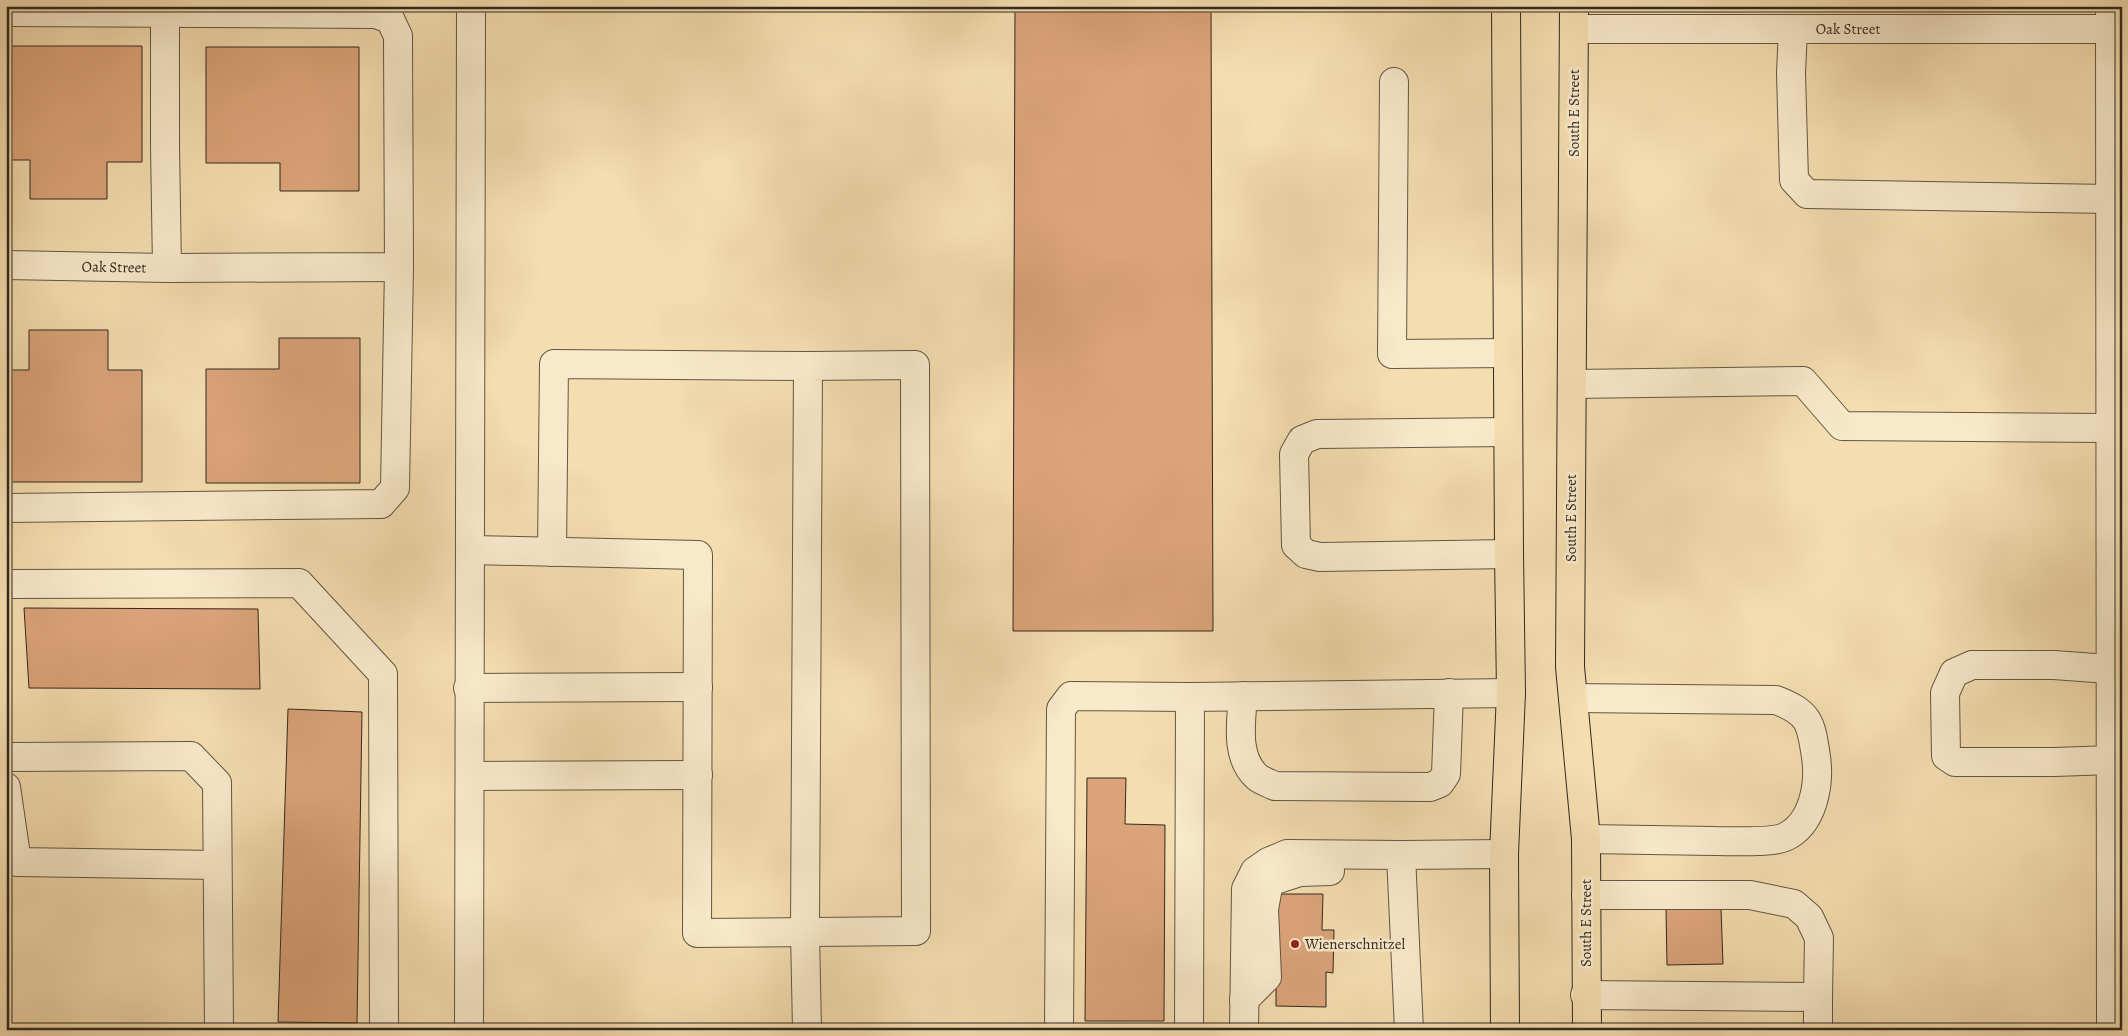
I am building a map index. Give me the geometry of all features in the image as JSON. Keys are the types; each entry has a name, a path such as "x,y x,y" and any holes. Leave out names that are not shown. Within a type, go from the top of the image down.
{"main road":[{"path":"1505,1030 1504,854 1511,693 1506,6"},
{"name":"South E Street","path":"1574,18 1570,667 1586,839 1585,995 1587,1030"}],"street":[{"path":"469,1030 470,776 468,688 471,6"},
{"path":"6,12 376,14 390,19 398,36 399,266 395,488 380,504 6,508"},
{"path":"165,13 167,268"},
{"name":"Oak Street","path":"1574,18 1793,29 2114,22"},
{"path":"2112,1030 2110,760 2116,670 2116,542 2110,428 2110,199 2114,22"},
{"path":"1793,29 1791,74 1794,180 1807,194 2110,199"},
{"path":"1394,82 1392,354 1508,353"},
{"name":"Oak Street","path":"6,265 167,268 399,266"},
{"path":"470,550 552,552 698,555 697,933 916,931 915,365 554,364 552,552"},
{"path":"807,1030 805,932 808,366"},
{"path":"1572,384 1803,381 1842,426 2110,428"},
{"path":"1508,432 1317,434 1302,440 1294,454 1296,545 1306,554 1320,557 1509,554"},
{"path":"6,584 299,583 382,674 384,1030"},
{"path":"2110,760 1955,762 1946,756 1945,693 1954,673 1972,665 2054,665 2116,670"},
{"path":"468,688 698,686"},
{"path":"1243,696 1242,747 1246,762 1258,778 1275,786 1430,787 1440,783 1446,774 1449,693"},
{"path":"1059,1030 1061,710 1071,696 1190,697 1511,693"},
{"path":"1189,1030 1190,697"},
{"path":"1573,698 1776,700 1796,708 1806,719 1813,733 1818,772 1813,802 1801,824 1784,837 1750,842 1586,839"},
{"path":"6,757 191,756 217,783 220,1030"},
{"path":"470,776 698,775"},
{"path":"6,786 17,862 217,864"},
{"path":"1244,1030 1244,1000 1267,977 1264,909 1269,882 1300,872 1402,870 1504,854"},
{"path":"1402,870 1409,1030"},
{"path":"1586,895 1750,895 1794,904 1809,917 1819,938 1818,1030"},
{"path":"1585,995 1818,997"}],"building":[{"path":"1015,6 1211,6 1213,631 1013,631"},
{"path":"6,46 142,46 142,162 107,162 107,199 30,199 30,160 6,160"},
{"path":"206,47 359,47 359,191 280,191 280,163 206,163"},
{"path":"29,330 108,330 108,370 142,370 142,482 6,482 6,370 29,370"},
{"path":"279,338 360,338 360,483 206,483 206,369 279,369"},
{"path":"24,608 258,609 260,689 29,688"},
{"path":"288,709 362,712 357,1023 278,1022"},
{"path":"1087,778 1126,778 1125,824 1165,825 1164,1021 1085,1021"},
{"name":"Wienerschnitzel","path":"1276,894 1323,894 1322,930 1334,930 1333,973 1326,972 1326,1007 1276,1006"},
{"path":"1721,908 1723,964 1667,965 1666,909"}],"place":[{"name":"Wienerschnitzel","path":"1295,944"}]}
